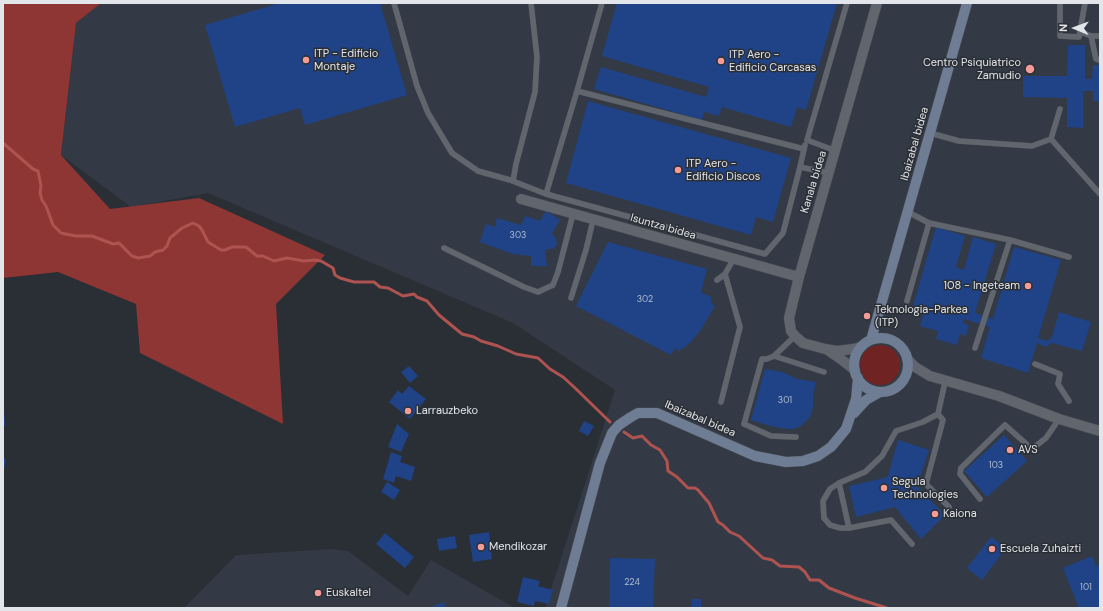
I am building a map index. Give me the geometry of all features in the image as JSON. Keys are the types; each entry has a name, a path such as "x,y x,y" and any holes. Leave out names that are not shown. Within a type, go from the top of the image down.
{"street":[{"name":"Kanala bidea","path":"795,336 791,331 789,318 798,277 836,151 877,3"},
{"name":"Ibaizabal bidea","path":"871,340 930,133 964,5"},
{"name":"Isuntza bidea","path":"521,198 733,260 798,277"},
{"path":"795,336 803,343 825,349 845,350 861,347"},
{"path":"825,349 842,360 856,374 863,385 871,390 880,392 888,391 901,382 906,371 907,359 904,350 889,339 880,338 871,340 861,347 856,354 854,362 856,374"},
{"path":"907,359 920,371 945,382 999,396 1059,419 1100,431"},
{"name":"Ibaizabal bidea","path":"561,608 606,444 612,433 631,417 638,413 657,413 755,456 786,462 803,461 818,456 831,447 846,429 856,399 856,374"},
{"name":"Ibaizabal bidea","path":"850,418 860,406 880,392"}],"lane":[{"path":"394,3 417,86 428,113 452,153 478,171 513,181 546,194 765,254 783,233 804,149 847,3"},
{"path":"513,181 535,92 537,57 531,3"},
{"path":"546,194 602,3"},
{"path":"1060,3 1060,36 1079,37 1085,3"},
{"path":"1081,32 1091,36 1100,36"},
{"path":"1091,36 1096,59 1100,60"},
{"path":"577,91 804,149"},
{"path":"1051,139 1060,109"},
{"path":"930,133 959,141 1014,146 1032,146 1051,139"},
{"path":"1051,139 1100,194"},
{"path":"807,140 836,151"},
{"path":"800,166 829,172"},
{"path":"908,212 929,223 1010,240 1069,257"},
{"path":"444,248 524,287 538,292 553,285 574,214"},
{"path":"571,298 594,220"},
{"path":"907,300 929,223"},
{"path":"975,348 1010,240"},
{"path":"716,280 725,274 733,260"},
{"path":"720,402 740,327 725,274"},
{"path":"795,336 774,356 762,359 744,424 771,436 796,437"},
{"path":"774,356 824,372"},
{"path":"1035,364 1060,374 1058,384 1069,401"},
{"path":"912,544 891,520 882,520 849,528 840,528 830,525 824,518 822,507 824,496 830,489 839,483 865,472 882,456 896,431 923,422 938,414 945,382"},
{"path":"938,414 943,420 926,484 949,507"},
{"path":"980,499 960,474 961,468 1005,425 1032,448 1046,438 1059,419"},
{"path":"839,483 849,528"}],"shaded area":[{"path":"3,3 101,3 76,23 61,155 110,209 199,198 325,255 276,304 283,424 140,353 136,304 58,272 3,278"},
{"path":"101,3 1100,3 1100,608 545,608 615,390 513,323 208,193 131,207 61,155 76,23"},
{"path":"876,345 884,345 891,348 897,354 900,365 897,376 891,382 884,385 876,385 869,382 863,376 860,369 860,361 863,354 869,348"},
{"path":"332,549 348,551 408,596 431,560 515,608 184,608 236,555"}],"building":[{"name":"ITP - Edificio Montaje","path":"280,3 380,3 407,95 305,125 300,108 235,127 205,25"},
{"name":"ITP Aero - Edificio Carcasas","path":"617,3 837,3 806,110 797,107 791,127 722,107 719,116 704,112 702,120 594,89 601,67 706,97 709,87 602,56"},
{"path":"1068,45 1085,45 1085,79 1092,79 1093,65 1100,65 1100,101 1093,101 1093,91 1083,91 1083,128 1067,127 1067,98 1023,97 1023,76 1067,76"},
{"name":"ITP Aero - Edificio Discos","path":"588,101 791,158 773,222 756,217 751,235 566,183"},
{"path":"546,211 560,220 552,233 557,244 554,248 545,250 547,266 531,266 531,256 512,254 480,242 486,224 495,227 497,218 521,225 525,216 540,221"},
{"path":"936,227 965,236 956,267 964,270 973,237 996,244 975,313 993,319 1014,247 1061,260 1038,338 1047,341 1052,337 1059,312 1091,322 1082,351 1052,343 1046,347 1037,343 1028,373 981,358 990,327 964,319 963,323 969,325 966,336 960,334 957,345 936,339 938,331 920,326 924,312 928,313 929,311 913,306"},
{"path":"608,242 707,269 701,292 711,297 711,303 715,306 700,331 689,344 679,351 675,348 671,355 576,306"},
{"path":"409,366 418,376 410,383 401,372"},
{"path":"765,369 782,372 797,379 816,382 813,396 813,407 810,417 802,425 794,429 785,429 751,420"},
{"name":"Larrauzbeko","path":"409,386 426,399 410,419 389,402 398,390 402,394"},
{"path":"4,408 5,426 3,426"},
{"path":"584,421 594,426 588,436 579,431"},
{"path":"397,424 409,434 401,452 388,447"},
{"path":"1004,435 1027,461 987,497 964,471"},
{"path":"898,440 929,450 917,486 945,515 921,539 895,507 856,517 849,486 888,476"},
{"path":"391,452 402,456 400,462 415,467 411,481 396,476 394,483 383,479"},
{"path":"3,458 6,459 4,470 3,470"},
{"path":"387,482 400,490 394,500 381,492"},
{"name":"Mendikozar","path":"489,532 492,559 473,562 469,535"},
{"path":"385,533 414,557 405,568 376,544"},
{"path":"455,536 457,548 439,551 437,539"},
{"path":"991,537 1006,548 982,580 967,568"},
{"path":"1092,556 1096,566 1100,565 1100,608 1079,608 1063,568"},
{"path":"610,558 655,559 653,608 609,608"},
{"path":"523,577 540,581 538,586 553,590 549,604 535,601 534,606 517,602"},
{"path":"692,599 701,599 701,608 691,608"},
{"path":"444,602 446,608 429,608"}],"waterway":[{"path":"3,143 33,169 38,171 42,200 46,206 53,225 61,233 76,236 92,236 113,244 119,243 132,256 138,258 150,256 155,252 163,250 167,246 170,238 182,228 193,223 199,226 208,242 221,250 232,247 246,247 257,256 263,256 274,261 287,258 304,261 321,261 333,268 335,275 340,278 354,282 374,282 380,287 388,288 403,296 414,294 417,297 427,301 439,315 462,334 474,337 516,354 538,358 550,369 563,377 610,422"},
{"path":"624,432 633,438 642,436 651,445 660,450 667,461 668,471 677,477 688,488 695,488 698,490 709,503 718,522 730,532 739,536 763,558 772,560 780,566 799,567 805,572 810,580 819,580 829,588 887,608"}],"place":[{"name":"ITP - Edificio Montaje","path":"306,60"},
{"name":"ITP Aero - Edificio Carcasas","path":"721,61"},
{"name":"Centro Psiquiatrico Zamudio","path":"1030,69"},
{"name":"ITP Aero - Edificio Discos","path":"678,170"},
{"name":"108 - Ingeteam","path":"1028,286"},
{"name":"Teknologia-Parkea (ITP)","path":"867,316"},
{"name":"Larrauzbeko","path":"408,411"},
{"name":"AVS","path":"1010,450"},
{"name":"Segula Technologies","path":"884,488"},
{"name":"Kaiona","path":"935,514"},
{"name":"Mendikozar","path":"481,547"},
{"name":"Escuela Zuhaizti","path":"992,549"},
{"name":"Euskaltel","path":"318,593"}]}
